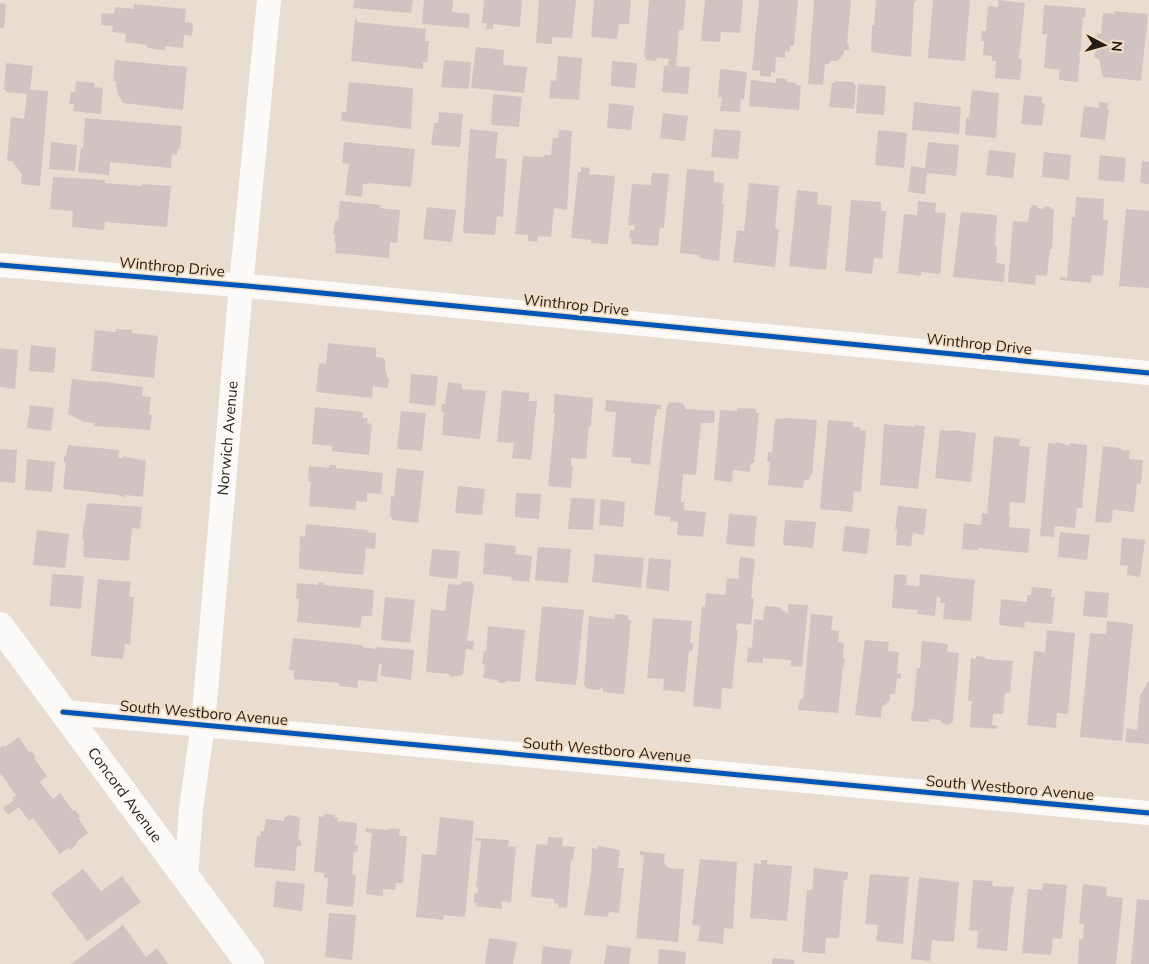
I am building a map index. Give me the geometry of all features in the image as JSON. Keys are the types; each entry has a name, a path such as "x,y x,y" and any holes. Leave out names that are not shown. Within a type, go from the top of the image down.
{"street":[{"name":"Norwich Avenue","path":"186,876 191,809 203,724 268,0"},
{"name":"Winthrop Drive","path":"0,265 241,286 1149,373"},
{"name":"Concord Avenue","path":"0,626 250,964"},
{"name":"South Westboro Avenue","path":"63,712 1149,813"}],"building":[{"path":"354,0 413,0 411,13 353,8"},
{"path":"424,0 453,0 452,12 470,14 469,28 422,24"},
{"path":"484,0 522,0 520,27 493,24 493,29 486,29 487,23 482,23"},
{"path":"539,0 576,0 572,38 552,37 552,44 536,43"},
{"path":"594,0 631,0 629,24 619,24 617,39 591,37"},
{"path":"649,0 686,0 683,30 679,30 676,66 690,67 688,94 662,92 664,65 668,66 669,59 657,58 656,61 646,60 646,57 644,57"},
{"path":"705,0 743,0 740,33 721,32 720,42 701,41"},
{"path":"759,0 798,0 794,46 790,46 790,52 785,51 785,58 776,57 775,73 771,72 771,77 760,76 760,71 752,70"},
{"path":"814,0 851,0 847,45 849,45 849,50 844,50 844,54 837,61 830,61 830,64 825,64 823,85 808,84"},
{"path":"876,0 916,0 914,2 911,57 871,52 872,25 874,25"},
{"path":"933,0 970,0 965,61 928,58"},
{"path":"998,0 1025,3 1019,58 1022,59 1020,80 995,78 996,61 992,61 992,56 983,55 984,41 981,41 982,31 986,31 988,6 998,7"},
{"path":"0,3 6,4 4,28 0,28"},
{"path":"134,4 186,9 185,22 193,23 192,36 184,35 183,48 165,46 165,50 147,48 147,45 125,42 126,34 112,32 113,26 101,25 102,13 114,14 115,7 134,9"},
{"path":"1044,5 1086,8 1085,17 1083,17 1078,82 1059,80 1060,70 1044,68 1047,34 1042,34"},
{"path":"1114,11 1148,14 1141,81 1103,77 1099,59 1094,58 1096,47 1100,48 1100,45 1096,45 1097,33 1101,34 1103,13 1114,14"},
{"path":"355,19 357,19 357,22 426,29 425,41 429,41 427,62 423,62 423,69 351,61"},
{"path":"476,47 504,50 503,65 527,67 524,93 471,88"},
{"path":"558,56 582,58 579,100 549,98 551,80 556,81"},
{"path":"115,60 187,67 183,110 123,103 117,93 116,81 113,81"},
{"path":"444,61 471,62 469,89 441,87"},
{"path":"612,61 637,63 635,88 611,86"},
{"path":"6,63 33,66 30,90 48,91 40,186 21,184 22,174 12,161 7,161 11,117 24,119 27,94 6,92 4,89"},
{"path":"720,69 747,72 744,99 741,99 740,112 720,111 722,97 718,97"},
{"path":"776,78 787,79 787,82 796,83 796,85 801,86 799,110 749,106 751,80 776,83"},
{"path":"76,81 95,83 94,87 103,88 101,114 73,111 74,104 69,104 71,92 75,92"},
{"path":"834,81 854,82 854,85 856,85 854,109 829,107 832,83"},
{"path":"349,82 413,88 411,129 341,121 342,112 346,112"},
{"path":"858,84 886,86 884,115 856,113"},
{"path":"972,90 999,93 996,138 965,135 966,118 969,118"},
{"path":"493,94 522,97 519,127 491,125"},
{"path":"1024,95 1042,97 1042,103 1045,103 1042,126 1021,124"},
{"path":"914,102 961,107 959,134 912,130"},
{"path":"1099,102 1108,103 1107,109 1109,109 1105,140 1080,137 1084,106 1099,108"},
{"path":"609,103 634,106 631,130 607,128"},
{"path":"439,112 463,114 460,147 431,145 434,123 438,123"},
{"path":"663,113 688,116 685,141 660,138"},
{"path":"85,118 182,126 180,149 178,149 177,155 172,154 171,168 110,162 109,175 78,172 81,148 83,148"},
{"path":"470,129 498,132 495,158 507,159 503,217 497,216 495,235 463,233"},
{"path":"714,129 741,131 738,159 711,157"},
{"path":"559,130 572,131 567,210 554,208 551,237 538,236 537,242 528,241 528,235 515,234 523,156 544,157 544,155 551,155 553,137 558,138"},
{"path":"878,130 907,133 904,168 875,165"},
{"path":"51,142 77,145 75,171 49,169"},
{"path":"344,142 415,149 411,187 368,183 363,184 362,197 345,195 349,164 342,163"},
{"path":"928,142 959,145 956,176 927,173 925,194 908,192 911,166 925,168"},
{"path":"989,150 1016,153 1013,178 986,175"},
{"path":"1044,152 1071,155 1069,180 1042,177"},
{"path":"1100,155 1126,158 1124,182 1098,180"},
{"path":"1142,161 1149,162 1149,184 1140,183"},
{"path":"581,167 590,168 589,174 615,176 608,244 591,243 591,240 571,238 578,172 581,172"},
{"path":"687,169 714,171 714,182 724,183 719,261 704,259 699,257 699,255 680,253"},
{"path":"652,173 669,174 664,228 660,227 658,246 631,244 632,238 629,238 630,230 634,230 635,225 628,225 632,184 651,185"},
{"path":"53,177 105,180 105,183 142,186 142,184 171,186 167,227 105,222 104,230 72,227 73,211 50,209"},
{"path":"749,183 779,186 775,229 779,229 775,267 733,262 737,230 744,231"},
{"path":"797,190 818,192 817,204 832,206 826,270 789,266"},
{"path":"1076,197 1104,199 1103,220 1108,220 1103,276 1092,275 1091,283 1060,280 1061,277 1067,278 1072,217 1075,217"},
{"path":"851,200 881,202 881,211 886,211 882,259 874,258 872,274 845,271"},
{"path":"340,201 381,205 380,208 400,210 397,243 390,242 389,258 335,253 336,243 334,243 335,235 333,234 335,221 338,221"},
{"path":"918,201 936,203 935,212 946,213 940,274 921,272 921,276 898,273 904,214 917,215"},
{"path":"1032,205 1039,206 1038,208 1044,209 1044,206 1054,209 1052,249 1050,249 1047,276 1036,275 1035,285 1008,282 1013,221 1028,222"},
{"path":"427,207 456,210 452,242 423,239"},
{"path":"1126,209 1149,211 1149,288 1119,286"},
{"path":"961,212 997,215 996,263 1005,264 1004,282 953,277"},
{"path":"116,329 132,330 132,333 158,336 154,378 91,371 95,330 115,332"},
{"path":"328,343 376,348 376,357 384,358 385,360 385,370 389,381 387,388 373,386 372,398 316,392 319,363 326,364"},
{"path":"31,345 56,348 54,373 29,371"},
{"path":"0,348 18,350 15,389 0,387"},
{"path":"411,374 438,376 435,406 409,403"},
{"path":"72,379 143,387 142,396 151,397 149,415 152,415 150,430 94,426 94,423 84,422 68,414"},
{"path":"448,382 462,384 462,389 486,391 480,439 442,435 444,413 441,412 442,404 445,404"},
{"path":"502,390 529,393 529,401 537,401 531,460 512,458 514,443 497,442"},
{"path":"555,394 593,398 586,459 571,458 571,466 573,466 571,488 548,486"},
{"path":"606,400 661,405 661,409 657,409 655,416 650,465 631,463 631,458 612,457 616,412 605,411"},
{"path":"669,402 683,403 686,409 715,411 714,423 701,423 696,475 683,474 681,502 684,502 684,510 706,512 703,537 677,535 678,522 670,521 671,517 654,515 667,405"},
{"path":"30,405 54,408 51,431 27,428"},
{"path":"315,407 363,412 363,418 368,418 367,423 372,424 369,455 332,451 332,446 312,444"},
{"path":"738,408 756,409 756,413 759,413 754,463 751,463 750,472 733,470 732,482 714,480 720,410 737,411"},
{"path":"401,411 426,413 422,451 397,449"},
{"path":"775,419 817,420 812,475 810,475 809,480 804,480 803,488 768,485 770,462 767,461 768,452 772,453"},
{"path":"828,420 853,422 853,427 860,427 860,430 866,431 861,492 854,491 852,512 820,509"},
{"path":"884,424 925,426 918,489 880,485"},
{"path":"940,430 976,433 971,482 935,478"},
{"path":"994,436 1020,439 1019,446 1030,447 1025,503 1010,502 1009,516 1009,527 1030,529 1028,553 978,548 978,550 962,549 964,523 981,525 982,513 987,514"},
{"path":"1057,442 1069,446 1070,443 1087,445 1082,508 1077,508 1075,528 1055,526 1054,537 1040,536 1048,443 1055,444"},
{"path":"68,445 119,450 118,458 123,458 123,456 146,461 143,497 125,495 125,497 63,489 66,462 64,462 64,456 66,456"},
{"path":"1103,446 1130,451 1129,459 1143,460 1141,484 1137,484 1134,512 1113,510 1111,523 1095,522"},
{"path":"0,449 17,450 15,483 0,482"},
{"path":"27,459 55,462 52,492 25,490"},
{"path":"329,465 336,465 336,468 383,473 381,494 367,493 367,502 356,501 356,510 309,506 311,482 308,481 309,466 329,468"},
{"path":"397,468 424,471 418,523 392,520 392,517 390,517 391,496 394,497"},
{"path":"458,486 485,489 482,515 455,513"},
{"path":"516,493 541,494 539,519 515,517"},
{"path":"571,498 595,499 593,530 568,529"},
{"path":"601,499 625,502 623,527 599,525"},
{"path":"87,503 142,507 140,529 132,528 129,561 83,557 84,539 82,539"},
{"path":"898,506 927,509 924,535 913,533 911,546 896,545 897,530 895,530"},
{"path":"729,514 757,516 754,547 726,544"},
{"path":"785,520 816,522 813,548 783,545"},
{"path":"306,524 368,530 367,532 376,533 375,549 366,548 363,575 299,569 300,536 305,537"},
{"path":"845,526 870,529 867,554 842,551"},
{"path":"37,530 69,534 65,568 33,565"},
{"path":"1060,532 1090,535 1087,560 1058,557"},
{"path":"1122,538 1145,540 1140,577 1127,575 1128,566 1120,565"},
{"path":"485,543 516,546 515,554 532,556 529,582 511,580 512,577 483,574"},
{"path":"538,547 571,549 568,583 535,580"},
{"path":"432,549 460,551 457,579 429,576"},
{"path":"595,554 644,558 641,588 592,582"},
{"path":"740,557 755,559 751,598 754,598 751,625 737,623 736,630 738,630 732,689 722,688 721,709 693,706 702,606 705,607 706,593 725,595 727,578 738,579"},
{"path":"649,558 671,560 669,591 646,588"},
{"path":"52,574 84,576 81,609 50,606"},
{"path":"894,574 907,575 906,585 919,586 920,574 975,580 971,621 943,619 945,603 940,603 941,598 937,597 935,616 917,614 918,610 892,608"},
{"path":"98,579 131,582 129,597 134,597 130,645 125,644 123,659 91,656"},
{"path":"463,581 472,582 474,585 467,641 474,641 473,650 466,649 463,675 451,677 449,674 426,672 431,609 445,611 448,584 459,585"},
{"path":"318,582 324,583 324,585 374,590 372,616 362,616 360,628 297,622 299,599 296,598 297,583 318,585"},
{"path":"1032,587 1052,589 1051,597 1055,597 1052,624 1025,622 1024,628 999,625 1001,599 1027,602 1027,595 1031,595"},
{"path":"1085,591 1109,593 1107,618 1083,616"},
{"path":"385,597 415,600 410,643 381,640"},
{"path":"788,604 808,605 802,667 791,666 791,660 763,658 763,663 747,662 748,647 752,648 754,619 763,620 765,606 779,607 788,614"},
{"path":"542,606 584,610 576,685 535,681"},
{"path":"615,614 628,615 628,620 631,620 624,694 603,692 603,687 598,690 588,689 584,685 589,616 614,619"},
{"path":"811,614 833,616 831,630 839,631 838,642 844,643 843,659 845,659 838,713 798,710 800,699 803,699"},
{"path":"653,618 692,621 690,643 693,643 692,651 689,651 685,692 663,690 664,679 647,678"},
{"path":"1107,621 1133,624 1122,741 1080,737 1090,633 1106,634"},
{"path":"488,626 525,630 520,682 507,681 499,683 497,680 483,678 485,665 482,664 484,650 486,651"},
{"path":"1047,630 1075,633 1068,714 1057,713 1056,728 1027,725 1034,651 1045,652"},
{"path":"293,638 362,645 362,647 376,649 376,647 414,650 411,680 380,676 382,664 379,664 377,682 358,680 358,688 339,686 339,683 294,679 294,671 289,670"},
{"path":"865,640 889,642 888,651 899,652 897,673 901,674 901,679 897,678 895,694 890,694 890,700 884,706 882,705 881,718 855,715"},
{"path":"922,641 948,644 947,652 959,653 953,721 949,725 943,724 940,720 929,719 929,722 911,721 917,668 920,668"},
{"path":"976,656 985,657 985,659 1013,661 1010,693 1005,693 1003,714 993,714 992,725 998,726 997,729 970,727 972,701 968,701 971,658 976,659"},
{"path":"1149,680 1149,744 1125,742 1127,728 1137,730 1140,696"},
{"path":"19,737 29,752 31,751 36,757 34,758 47,776 40,782 53,799 60,793 73,811 75,810 80,817 78,818 88,833 76,842 77,844 70,850 69,847 60,854 33,818 29,821 19,807 8,815 3,808 14,800 12,798 16,795 0,773 0,748 4,745 5,747"},
{"path":"324,814 335,815 334,817 338,818 337,822 357,823 355,845 358,846 357,852 354,852 352,874 356,875 353,907 326,904 328,878 324,878 324,873 314,872 319,816 324,817"},
{"path":"288,815 296,816 300,819 298,839 301,840 301,846 297,846 295,871 254,867 257,836 260,837 261,831 264,831 266,819 284,821 284,818"},
{"path":"440,817 474,821 465,917 444,915 443,920 416,917 422,854 436,855"},
{"path":"366,828 400,829 399,836 407,836 403,883 396,883 395,890 383,889 383,896 366,894 372,833 366,832"},
{"path":"548,837 563,838 562,846 575,847 573,860 571,860 567,908 558,907 559,904 554,903 554,899 531,897 536,844 547,845"},
{"path":"476,838 509,840 508,846 516,847 511,902 502,901 502,909 476,906 477,903 474,903 474,893 477,894 478,887 476,887 481,841 475,840"},
{"path":"598,846 620,850 618,868 624,868 619,913 609,912 608,917 584,915 591,872 592,848 597,849"},
{"path":"640,851 665,854 664,863 669,868 684,869 678,942 636,938 644,855 640,855"},
{"path":"700,859 737,862 733,929 724,928 723,944 698,941 700,926 692,925"},
{"path":"761,860 768,860 767,864 792,866 787,921 750,918 754,863 761,864"},
{"path":"814,868 848,872 847,880 844,880 839,938 826,938 825,954 802,952 807,890 812,890"},
{"path":"83,869 101,891 122,876 141,902 87,941 51,893"},
{"path":"870,874 909,877 903,944 876,941 878,925 865,924"},
{"path":"919,877 959,882 954,942 932,940 930,961 911,959"},
{"path":"973,880 993,881 992,886 1014,887 1007,951 977,948 978,931 969,930"},
{"path":"276,881 305,884 302,911 273,907"},
{"path":"1043,883 1067,885 1062,939 1053,938 1051,955 1022,953 1028,889 1042,890"},
{"path":"1083,884 1107,887 1106,896 1123,898 1116,964 1078,964 1079,939 1083,939 1084,924 1079,924"},
{"path":"1137,899 1149,900 1149,964 1131,964"},
{"path":"329,913 356,915 352,960 325,957"},
{"path":"123,925 146,957 157,948 168,964 71,964"},
{"path":"489,938 517,942 513,964 485,964"},
{"path":"607,945 631,948 629,964 604,964"},
{"path":"543,946 572,950 570,964 541,964"},
{"path":"659,949 686,952 685,964 658,964"},
{"path":"773,958 795,960 794,964 772,964"}],"cycle path":[{"path":"0,265 270,288 1149,373"},
{"path":"63,712 1149,813"}]}
